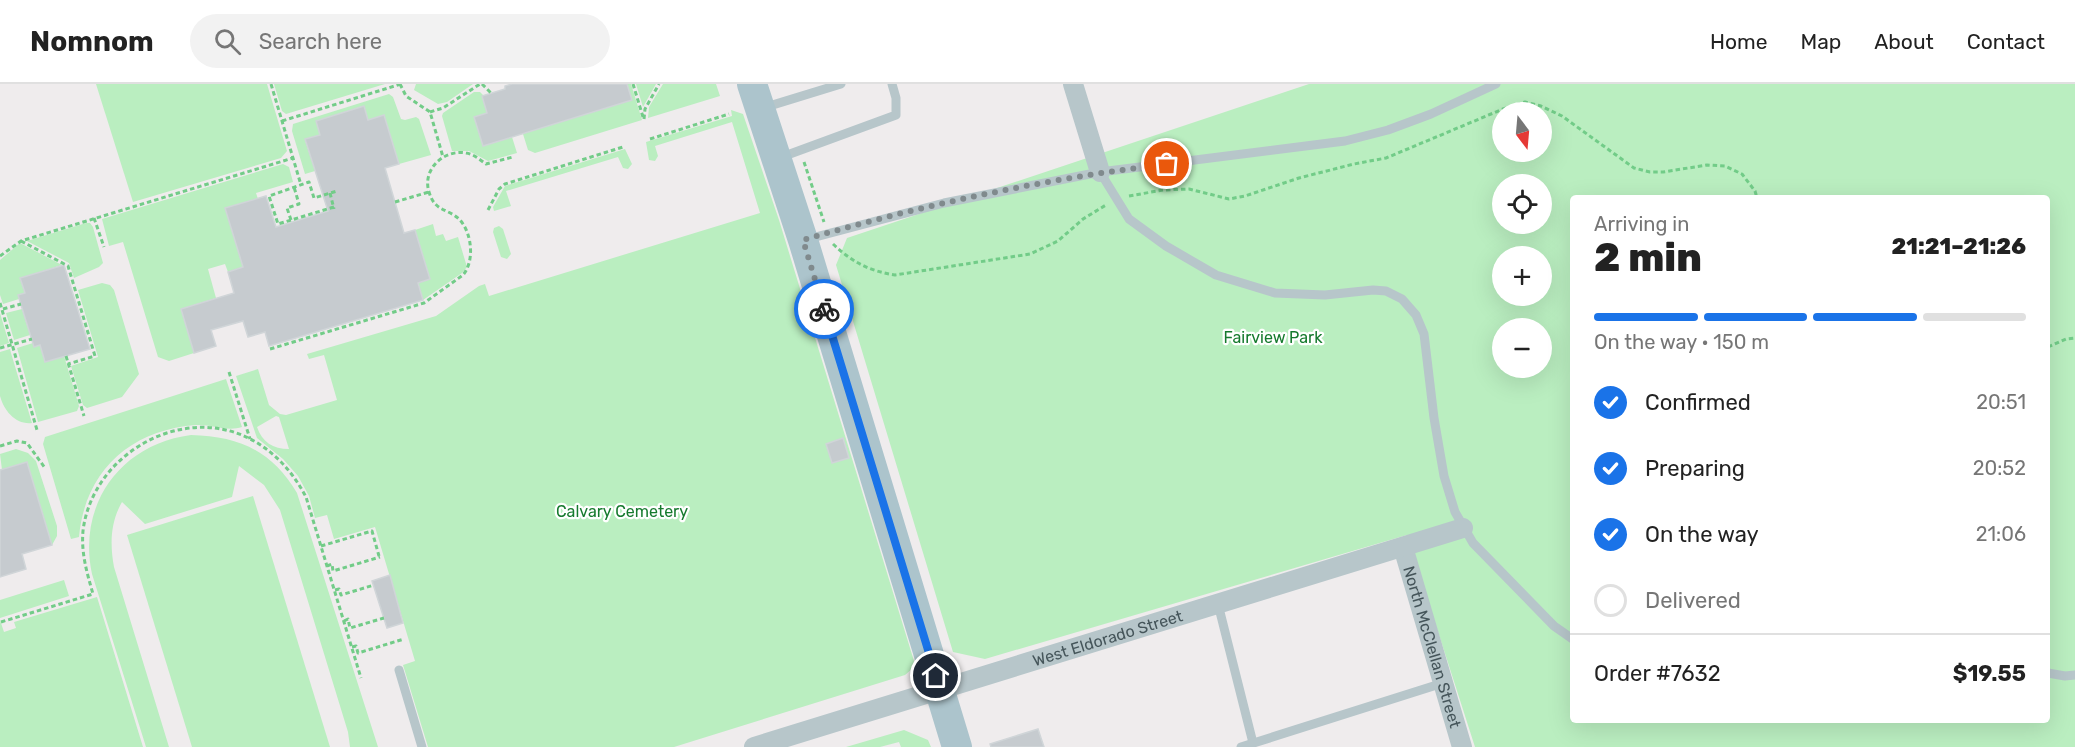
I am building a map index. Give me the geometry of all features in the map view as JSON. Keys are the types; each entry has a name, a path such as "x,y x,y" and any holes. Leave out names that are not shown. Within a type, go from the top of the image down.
{"main road":[{"path":"756,96 803,240 957,747"}],"street":[{"path":"1073,84 1100,172"},
{"name":"West Eldorado Street","path":"754,747 1463,528"},
{"name":"North McClellan Street","path":"1403,547 1462,747"}],"lane":[{"path":"756,96 841,84"},
{"path":"777,159 896,116 896,98 892,84"},
{"path":"803,240 944,203 1100,172 1345,141 1388,130 1431,114 1496,84"},
{"path":"1100,172 1129,219 1166,246 1216,275 1275,294 1325,295 1373,290 1386,291 1402,300 1416,315 1424,334 1434,418 1444,476 1455,512 1473,543 1554,626 1570,637"},
{"path":"1218,604 1253,743"},
{"path":"399,670 422,747"},
{"path":"2050,673 2075,675"},
{"path":"1241,747 1443,683"}],"path":[{"path":"271,84 301,185"},
{"path":"282,121 400,84 406,96 430,112 443,157"},
{"path":"430,112 443,108 481,84 490,93"},
{"path":"633,84 644,119 648,101 659,84"},
{"path":"1127,196 1163,190 1189,189 1229,199 1245,196 1332,170 1386,158 1484,116 1525,102 1541,106 1562,116 1634,168 1663,172 1707,165 1725,166 1742,174 1756,195"},
{"path":"650,139 729,114"},
{"path":"488,210 499,189 505,183 622,147"},
{"path":"270,349 423,303 463,275 468,270 472,257 463,224 436,206 429,192 427,180 429,174 435,163 453,153 467,153 490,164 513,157"},
{"path":"0,256 21,241 293,158"},
{"path":"330,194 334,208 278,224 269,196 309,182 314,198 337,191"},
{"path":"291,220 287,208 299,204 294,187"},
{"path":"395,202 429,192"},
{"path":"836,248 865,268 877,273 895,275 1030,254 1058,241 1083,219 1103,207"},
{"path":"94,218 104,247"},
{"path":"21,241 68,266 95,356 68,364"},
{"path":"0,303 37,430"},
{"path":"1,310 21,304"},
{"path":"2050,346 2075,338"},
{"path":"0,348 32,339"},
{"path":"66,356 84,416"},
{"path":"229,372 250,439"},
{"path":"1,622 93,594 83,555 85,519 98,486 107,473 127,453 164,434 190,429 215,429 250,439 279,460 300,484 306,497 361,678"},
{"path":"0,446 17,441 27,443 45,468"},
{"path":"321,546 372,531 380,556 333,570 332,564 327,566"},
{"path":"334,590 339,589 340,595 374,585"},
{"path":"344,621 348,620 350,628 384,618"},
{"path":"352,647 356,646 358,653 404,639"}],"green space":[{"path":"96,84 267,84 287,151 281,158 133,202"},
{"path":"274,84 385,84 286,114 282,111"},
{"path":"416,84 473,84 447,102 438,104 414,90"},
{"path":"631,84 642,120 535,153 528,150 523,134"},
{"path":"636,84 656,84 643,107"},
{"path":"663,84 716,84 720,96 648,118 649,107"},
{"name":"Fairview Park","path":"1309,84 2075,84 2075,747 1475,747 1407,535 985,659 953,652 836,265 847,238"},
{"path":"474,92 480,92 484,96 482,97 487,113 474,117 483,146 512,137 517,153 488,161 469,151 452,151 443,113"},
{"path":"389,94 393,97 401,119 416,117 419,119 431,155 399,164 384,115 368,120 363,106 316,121 320,135 305,140 315,171 305,174 292,131 293,124"},
{"name":"Calvary Cemetery","path":"731,110 743,114 779,220 914,661 912,669 905,675 674,747 428,747 403,665 415,661 375,527 334,539 327,515 315,518 309,496 298,476 283,459 257,438 236,376 258,369 269,405 280,414 286,415 337,400 324,355 309,359 307,354 436,316 485,284 489,296 760,213 732,122 655,146 658,156 655,161 649,160 646,142 732,116","holes":["276,416 279,417 289,449 269,444 257,427"]},
{"path":"625,149 632,164 628,169 623,168 618,157 506,191 511,206 494,211 493,207 505,186"},
{"path":"283,164 289,167 293,182 256,193 258,199 225,208 243,267 228,272 225,264 208,269 216,298 181,309 194,353 169,361 158,357 123,242 109,246 102,219"},
{"path":"90,223 93,227 103,263 74,278 69,263 27,241"},
{"path":"433,224 436,236 443,234 446,241 458,237 467,267 462,273 423,300 418,283 430,279 415,230"},
{"path":"499,226 503,229 511,254 507,259 501,257 493,232 494,228"},
{"path":"20,243 62,265 21,278 25,293 19,299 3,304 0,295 0,260"},
{"path":"102,283 110,285 114,290 139,374 122,397 87,408 83,405 71,366 98,357 78,290"},
{"path":"22,309 30,335 14,340 6,313"},
{"path":"0,313 9,343 0,346"},
{"path":"33,343 34,347 40,345 45,362 64,356 79,406 77,411 38,422 17,348"},
{"path":"10,349 32,423 21,422 12,416 4,407 0,396 0,352"},
{"path":"226,379 242,427 231,429 196,425 151,435 132,445 115,458 101,474 83,513 79,537 71,539 43,444 45,437"},
{"path":"191,435 224,439 253,449 277,466 297,493 378,747 350,747 348,732 280,510 264,485 239,466 232,497 145,524 122,502 115,518 112,542 114,567 169,747 146,747 92,574 89,548 91,524 98,502 110,482 125,464 144,451 166,441"},
{"path":"16,449 28,453 36,461 57,526 57,536 52,545 27,463 2,470 0,454"},
{"path":"253,496 330,747 192,747 127,535"},
{"path":"64,580 69,596 0,618 0,600"},
{"path":"97,597 143,747 0,747 0,620 4,632 16,628 14,622"},
{"path":"904,730 928,740 931,747 901,747 899,742 880,747 846,747"}],"building":[{"path":"512,84 627,84 632,100 483,146 474,117 487,113 482,96 505,89 505,86"},
{"path":"364,106 368,120 384,115 399,164 385,168 404,233 415,230 430,279 418,283 423,300 269,346 265,332 248,337 243,321 211,330 216,346 194,353 181,309 234,293 228,272 243,267 225,208 266,196 276,227 328,211 305,139 320,135 316,121"},
{"path":"64,265 90,349 45,362 40,345 34,347 18,295 25,293 20,278"},
{"path":"843,438 849,458 832,463 826,444"},
{"path":"27,462 52,545 22,554 26,569 0,577 0,470"},
{"path":"390,575 403,623 387,628 372,581"},
{"path":"1038,729 1044,747 991,747 990,744"}],"way so far":[{"path":"824,309 803,240 944,203 1100,172 1167,164"}],"route":[{"path":"824,309 936,676"}]}
